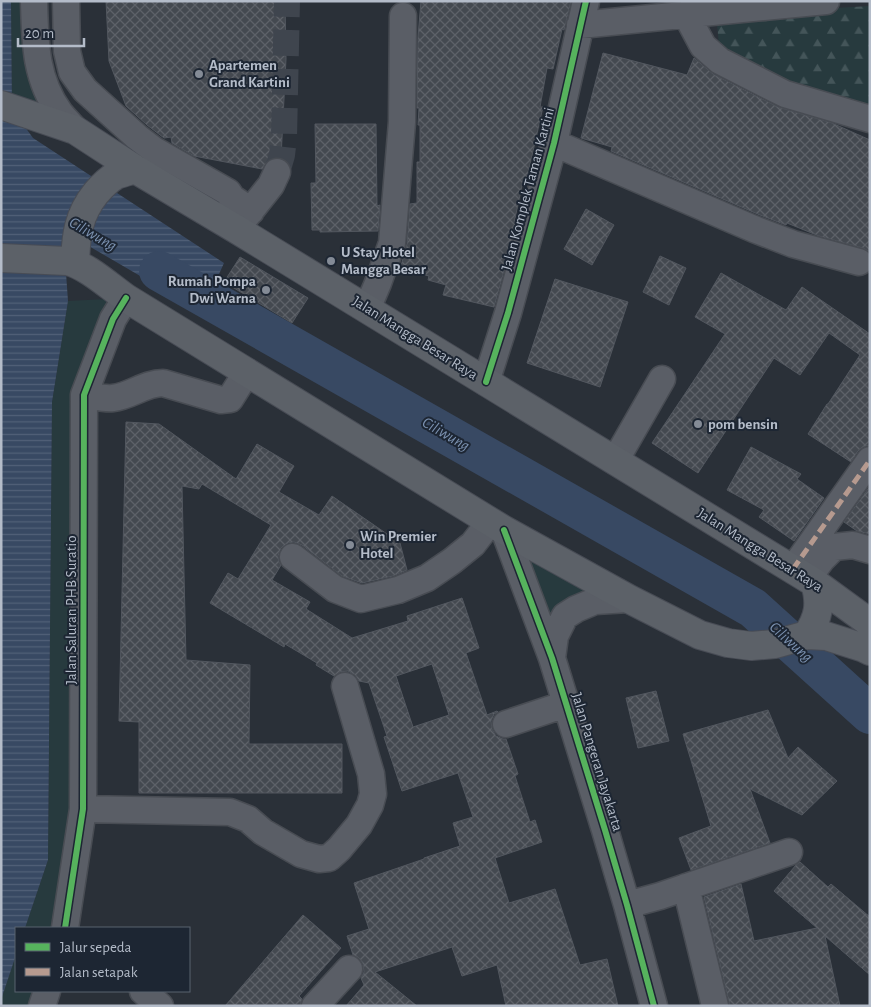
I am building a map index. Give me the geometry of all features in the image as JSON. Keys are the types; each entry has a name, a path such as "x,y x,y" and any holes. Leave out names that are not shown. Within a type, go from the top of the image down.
{"main road":[{"name":"Jalan Mangga Besar Raya","path":"1,105 75,130 135,169 235,214 367,309 805,576 870,623"},
{"path":"81,262 81,217 86,207 107,181 135,169"},
{"path":"1,258 81,262 126,298 497,526 629,599 700,635 728,643 751,646 775,644 805,636 826,636 864,648 870,652"},
{"path":"805,576 819,596 815,624 805,636"}],"street":[{"path":"34,1 35,46 43,81 60,112 75,130"},
{"path":"66,1 67,51 72,72 85,90 137,137 154,150 228,192 235,214 271,185 277,172"},
{"name":"Jalan Komplek Taman Kartini","path":"486,382 508,313 554,143 584,13 686,14 826,1"},
{"path":"686,14 703,46 720,61 785,94 870,119"},
{"path":"367,309 392,243 402,122 403,16"},
{"name":"Jalan Komplek Taman Kartini","path":"554,143 754,229 793,244 859,262"},
{"name":"Jalan Saluran PHB Suratio","path":"65,927 83,809 84,395 113,319 126,298"},
{"path":"84,395 111,399 127,395 153,383 163,383 221,400 230,399 247,372"},
{"path":"615,461 662,379"},
{"path":"805,576 870,460"},
{"path":"293,558 335,589 360,598 398,590 427,578 497,526"},
{"name":"Jalan Pangeran Jayakarta","path":"497,526 552,658 627,905 654,1006"},
{"path":"805,576 834,547 854,545 870,550"},
{"name":"Jalan Pangeran Jayakarta","path":"552,658 556,636 565,616 595,601 629,599"},
{"path":"83,809 230,812 248,819 262,832 301,854 319,859 329,858 339,849 358,825 370,805 373,794 371,774 345,686"},
{"path":"506,724 566,704"},
{"path":"627,905 660,896 789,852"},
{"path":"686,887 715,1006"},
{"path":"315,1006 349,969"},
{"path":"42,1006 47,992"},
{"path":"144,992 160,1006"}],"green space":[{"path":"11,1 35,1 60,112 12,109"},
{"path":"870,6 870,112 774,83 720,54 716,15"},
{"path":"126,298 84,395 83,809 65,927 25,927 48,860 52,402 68,301"},
{"path":"504,530 629,599 595,601 556,636"},
{"path":"15,958 15,992 47,992 42,1006 1,1006 1,1000"}],"water":[{"path":"1,1 11,1 12,109 33,138 224,263 202,312 63,231 68,301 52,402 48,860 25,927 15,927 15,958 1,1000"}],"building":[{"name":"Apartemen Grand Kartini","path":"106,1 285,1 286,59 281,158 275,157 269,160 262,169 194,156 172,143 171,137 164,138 147,125 126,106 109,61"},
{"path":"421,1 571,1 564,30 562,29 553,69 547,68 540,107 543,107 526,182 523,181 514,223 517,224 494,307 443,295 446,285 428,280 429,276 413,272 413,270 401,266 407,244 410,204 417,203 417,162 420,162 420,125 418,125 419,108 417,108 418,37"},
{"path":"603,53 687,75 694,58 713,74 778,107 832,123 870,140 870,252 863,248 819,236 787,223 786,225 760,215 611,151 612,147 581,138"},
{"name":"U Stay Hotel Mangga Besar","path":"315,124 376,124 377,206 380,205 378,231 320,232 320,230 312,230 311,183 316,183"},
{"path":"586,209 614,225 592,265 564,249"},
{"path":"660,256 686,268 669,305 643,292"},
{"name":"Rumah Pompa Dwi Warna","path":"240,257 308,298 292,323 224,282"},
{"path":"721,273 786,310 802,287 870,334 870,445 858,451 851,462 808,434 860,355 829,333 800,375 774,358 698,473 652,443 725,334 695,317"},
{"path":"555,279 628,302 600,387 527,363"},
{"path":"126,422 159,424 236,479 257,444 294,466 279,492 319,515 332,496 400,543 407,570 393,576 362,583 342,576 302,545 294,542 288,543 281,548 278,556 281,565 272,580 310,602 306,609 352,638 408,621 407,616 462,598 479,648 466,653 487,715 498,712 494,714 491,721 492,729 496,736 506,739 518,774 515,776 530,822 535,820 542,842 495,858 509,903 555,889 580,965 607,959 618,1006 506,1006 497,965 462,976 452,947 375,972 417,1006 346,1006 364,985 361,978 364,972 363,964 359,958 353,955 347,936 369,929 354,883 460,846 453,823 473,817 458,773 402,791 384,737 387,736 369,683 359,681 355,675 348,671 340,672 334,676 316,665 317,663 285,644 284,647 210,603 228,573 238,579 271,525 202,484 199,489 182,486 186,660 250,665 249,744 342,744 342,793 139,793 139,722 119,721","holes":["432,664 449,715 413,727 396,676"]},
{"path":"751,447 801,474 797,479 824,498 794,541 759,517 764,510 727,490"},
{"path":"870,486 870,534 857,531 844,522"},
{"path":"656,691 669,741 638,748 626,698"},
{"path":"768,710 788,758 798,747 837,781 802,815 750,789 770,843 691,870 679,838 711,826 683,734"},
{"path":"800,862 828,887 831,884 870,917 870,975 825,936 840,1006 730,1006 704,897 741,884 754,941 817,928 774,891"},
{"path":"303,915 341,948 299,996 302,999 300,1006 225,1006"}],"waterway":[{"name":"Ciliwung","path":"159,271 753,608 870,714"}],"tunnel":[{"path":"277,172 284,138 287,1"}],"marked path":[{"path":"793,569 870,460"}],"cycle path":[{"path":"486,382 508,313 554,143 586,1"},
{"path":"65,927 83,809 84,395 113,319 126,298"},
{"path":"504,530 552,658 627,905 654,1006"}],"place":[{"name":"Apartemen Grand Kartini","path":"199,74"},
{"name":"U Stay Hotel Mangga Besar","path":"331,261"},
{"name":"Rumah Pompa Dwi Warna","path":"266,290"},
{"name":"pom bensin","path":"698,424"},
{"name":"Win Premier Hotel","path":"350,545"}]}
